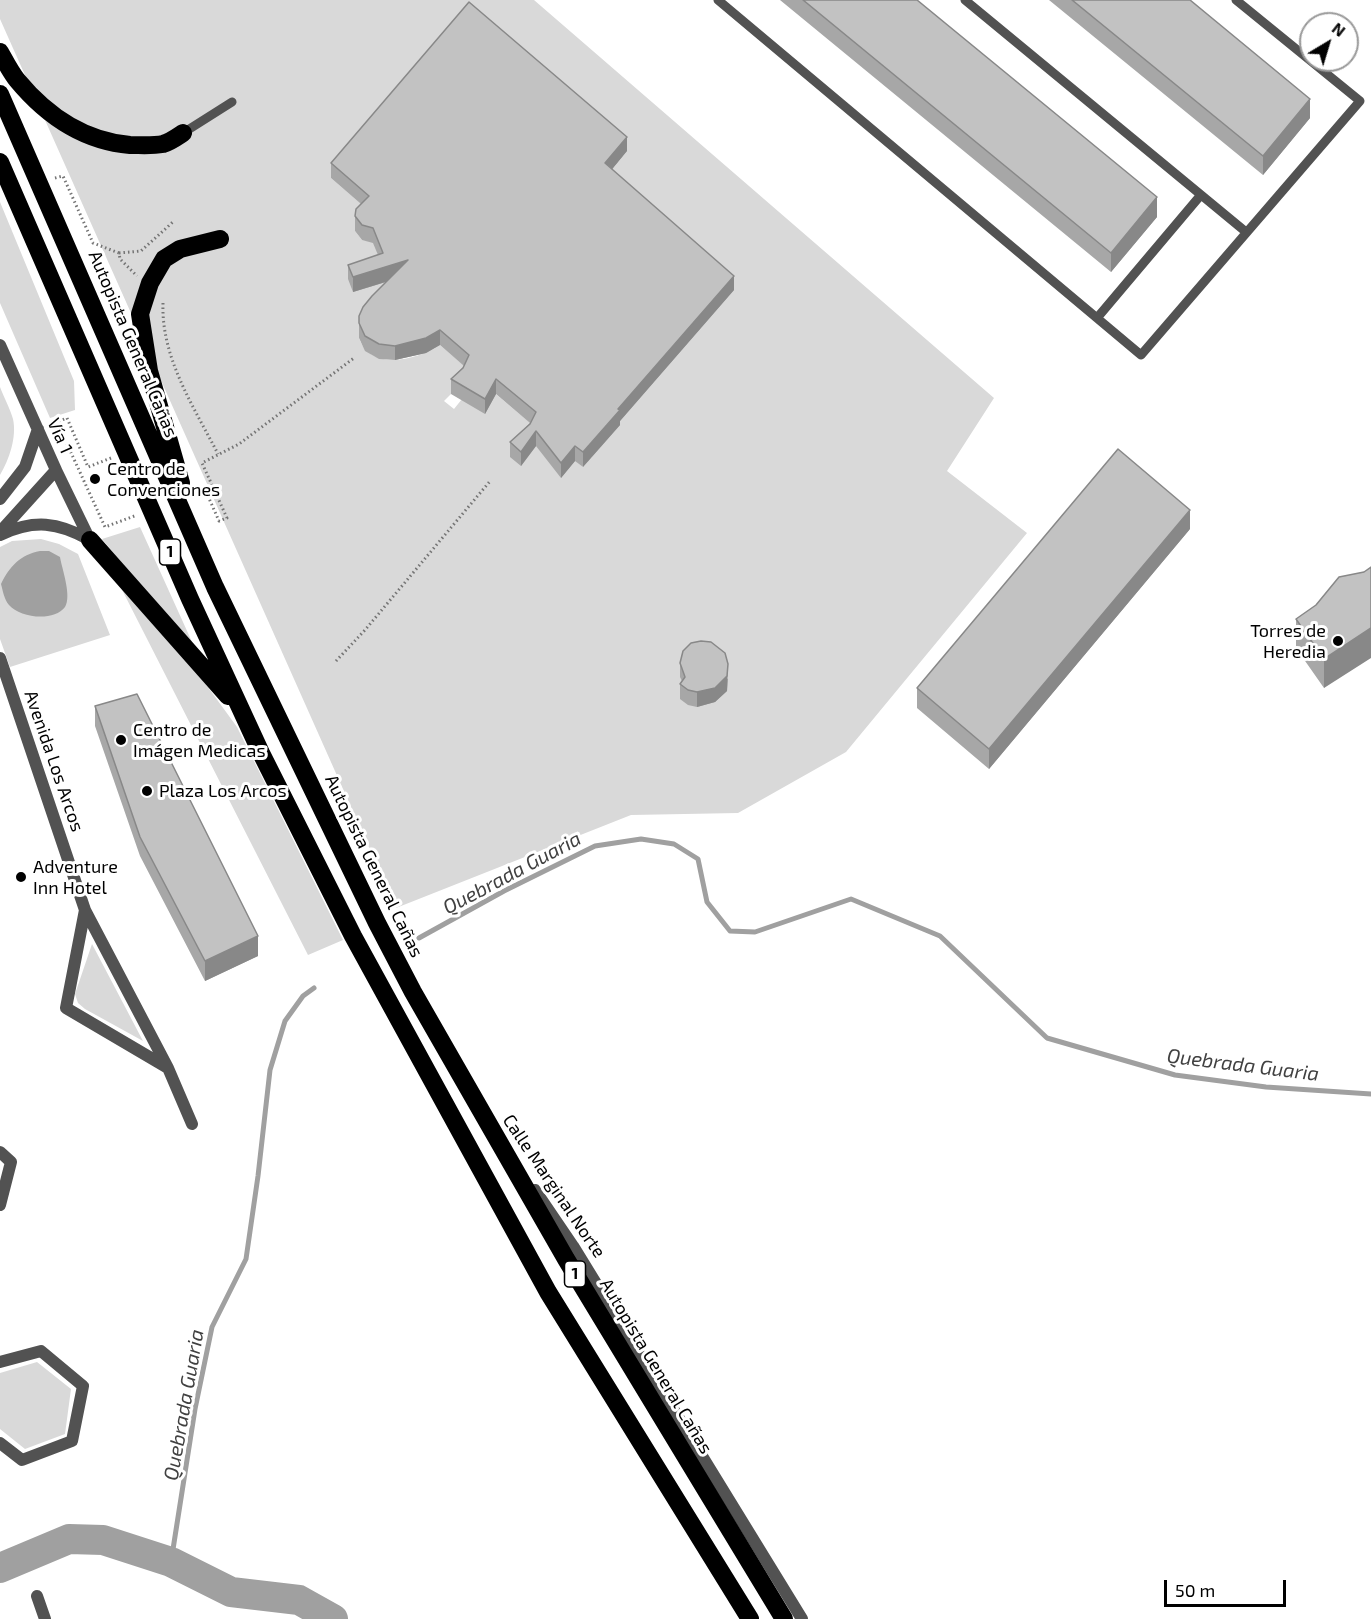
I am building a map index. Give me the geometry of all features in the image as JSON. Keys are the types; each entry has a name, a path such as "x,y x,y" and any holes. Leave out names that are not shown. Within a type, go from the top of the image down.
{"highway":[{"path":"0,52 16,78 46,110 79,132 117,143 145,146 164,143 183,133"},
{"name":"Autopista General Cañas","path":"0,94 215,587 377,923 413,992 566,1259 784,1619"},
{"name":"1","path":"0,162 241,711 353,936 548,1292 750,1619"},
{"path":"220,239 180,249 164,259 155,272 140,314 149,371 180,481 377,923"},
{"path":"90,540 241,711"}],"street":[{"name":"Vía 1","path":"0,345 90,540"},
{"path":"0,499 25,467 38,429"},
{"path":"0,533 56,470"},
{"path":"0,533 33,524 53,525 72,530 90,540"},
{"name":"Avenida Los Arcos","path":"0,658 85,910 168,1068 192,1124"},
{"name":"Avenida Los Arcos","path":"85,910 66,1008 168,1068"},
{"name":"Calle Marginal Norte","path":"482,1112 573,1245 802,1619"},
{"path":"0,1152 11,1162 0,1205"},
{"path":"0,1362 41,1351 83,1386 72,1441 22,1460 0,1443"},
{"path":"37,1596 45,1619"}],"lane":[{"path":"718,0 1142,355 1246,231 1360,101 1236,0"},
{"path":"965,0 1246,231"},
{"path":"183,133 232,102"},
{"path":"1097,318 1200,195"}],"path":[{"path":"119,253 141,251 174,221"},
{"path":"196,490 204,487 219,522 227,518 202,463 239,444 354,358"},
{"path":"120,521 105,527 57,422 68,418 88,467 127,452"},
{"path":"336,661 365,630 491,480"}],"shaded area":[{"path":"0,0 534,0 994,398 947,471 1027,533 846,752 738,813 631,815 396,908 0,19","holes":["627,151 605,178 619,425 583,467 545,435 536,445 535,427 478,379 454,409 444,401 463,382 469,370 440,345 419,355 395,360 373,356 365,349 359,338 390,280 373,241 362,240 355,231 356,224 374,215 331,178"]},
{"path":"0,202 74,381 75,410 50,418 0,303"},
{"path":"0,387 12,415 14,433 11,448 0,475"},
{"path":"140,527 197,653 102,539"},
{"path":"41,539 59,544 78,554 110,635 10,667 0,639 0,547 12,541"},
{"path":"40,551 49,551 60,557 67,590 67,602 60,612 37,617 21,613 9,605 1,584 16,562"},
{"path":"115,576 202,679 237,727 343,940 308,955"},
{"path":"92,944 143,1041 78,1003 75,994"},
{"path":"37,1362 71,1389 65,1434 25,1449 0,1429 0,1373"}],"building":[{"path":"803,0 917,0 1157,197 1111,253"},
{"path":"1072,0 1190,0 1310,99 1263,156"},
{"path":"469,2 627,137 605,163 734,276 583,452 575,446 561,463 536,431 521,452 510,442 530,424 536,412 496,379 485,399 451,379 463,368 469,355 440,330 426,338 395,346 379,344 365,336 359,323 363,307 408,260 353,277 348,265 383,253 373,228 362,225 355,216 356,209 369,196 331,163"},
{"path":"1118,449 1190,510 989,749 917,688"},
{"path":"1371,567 1371,628 1324,659 1296,619 1316,605 1339,577 1364,572"},
{"path":"711,642 725,653 728,664 727,676 715,688 697,692 688,690 680,684 685,677 680,663 683,651 691,643"},
{"name":"Plaza Los Arcos","path":"137,694 258,936 205,961 140,837 95,706"}],"waterway":[{"name":"Quebrada Guaria","path":"419,938 504,891 595,846 641,839 674,844 698,859 707,902 730,931 755,932 851,899 940,936 1047,1038 1175,1075 1266,1087 1371,1094"},
{"name":"Quebrada Guaria","path":"171,1562 195,1409 212,1327 246,1259 270,1070 285,1021 303,996 314,988"},
{"name":"Quebrada Guaria","path":"0,1568 69,1539 103,1540 171,1562 231,1592 299,1600 333,1619"}],"place":[{"name":"Centro de Convenciones","path":"95,479"},
{"name":"Torres de Heredia","path":"1338,641"},
{"name":"Centro de Imágen Medicas","path":"121,740"},
{"name":"Plaza Los Arcos","path":"147,791"},
{"name":"Adventure Inn Hotel","path":"21,877"}]}
